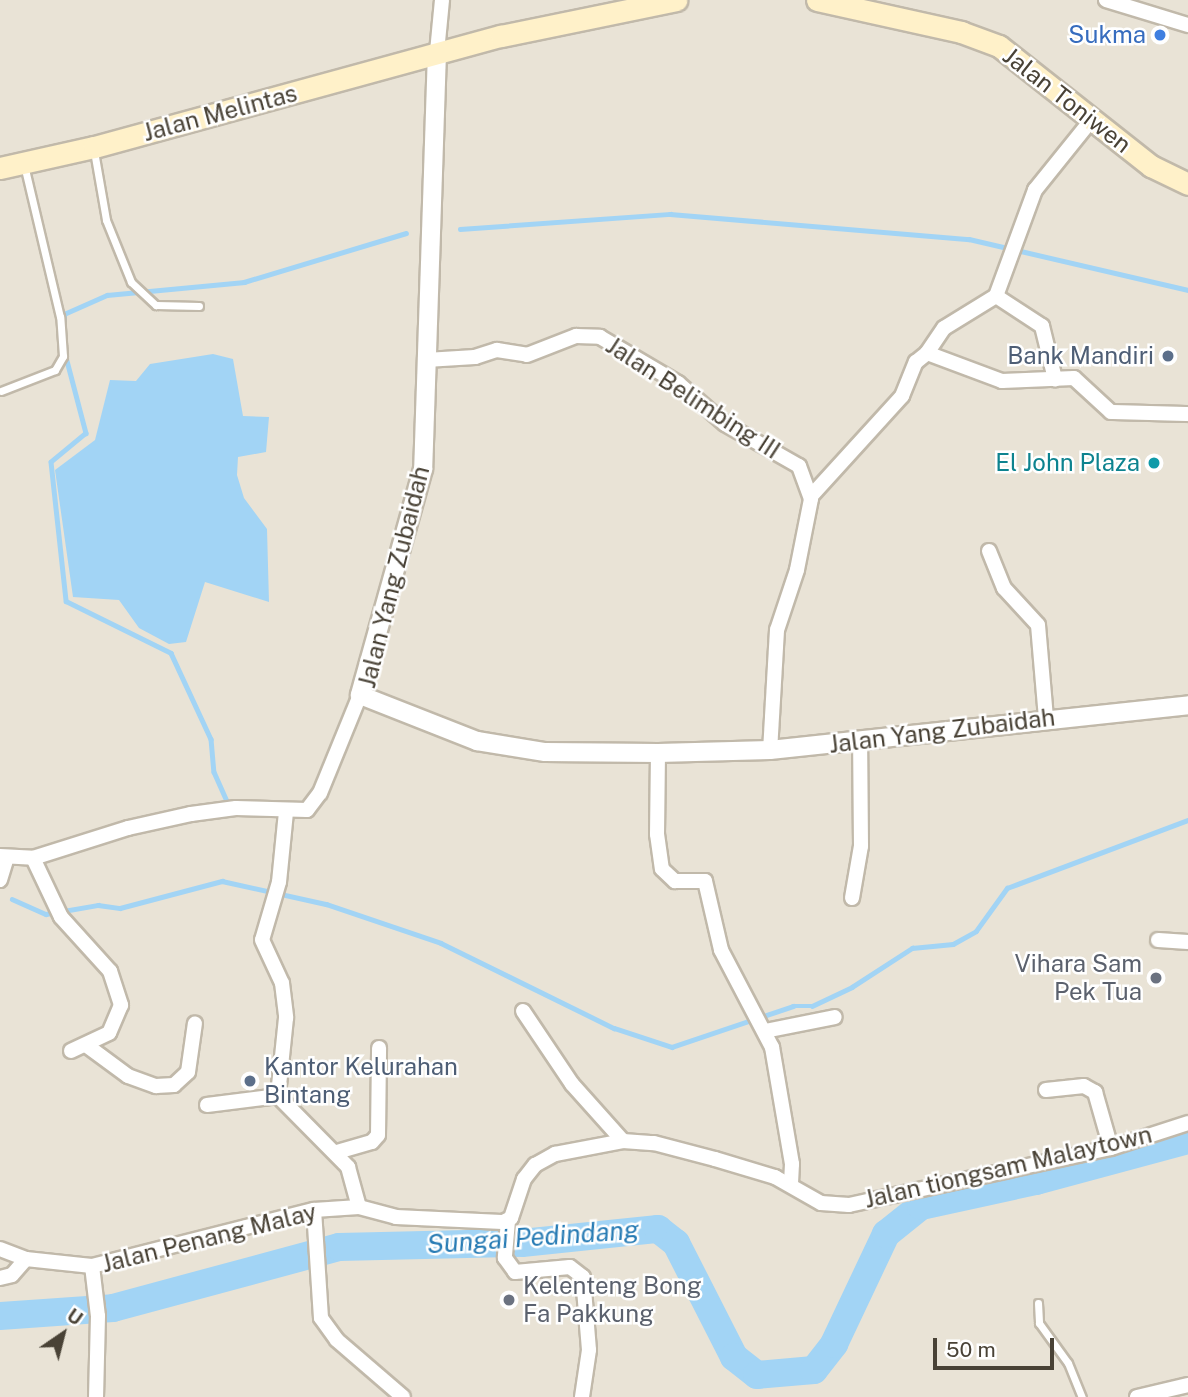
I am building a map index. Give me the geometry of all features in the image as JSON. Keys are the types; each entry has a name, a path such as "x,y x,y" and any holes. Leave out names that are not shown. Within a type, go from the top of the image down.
{"main road":[{"path":"438,52 676,0"},
{"name":"Jalan Toniwen","path":"817,0 987,40 1009,51 1151,166 1188,184"},
{"name":"Jalan Melintas","path":"0,168 94,147 438,52"}],"street":[{"name":"Jalan Yang Zubaidah","path":"442,0 419,491 360,695 477,741 545,752 770,750 1046,718 1188,705"},
{"path":"1107,0 1188,25"},
{"path":"770,750 777,630 797,570 812,495 902,396 916,362 927,354 946,327 996,296 1011,246 1045,172 1092,119"},
{"path":"996,296 1042,326 1055,379"},
{"name":"Jalan Belimbing III","path":"426,360 465,358 497,350 527,355 582,335 609,340 678,383 725,424 799,466 812,495"},
{"path":"927,354 1002,381 1076,379 1098,406 1111,412 1188,414"},
{"path":"989,551 1004,588 1038,625 1046,718"},
{"path":"0,880 4,857 33,858 128,828 191,814 236,808 286,812 309,808 320,793 360,695"},
{"path":"852,898 861,846 860,740"},
{"path":"582,1397 589,1350 583,1277 570,1266 525,1274 515,1272 505,1258 508,1221 527,1173 535,1165 555,1154 623,1141 703,1156 791,1184 787,1131 764,1028 721,950 705,881 675,881 662,869 657,834 658,753"},
{"path":"278,1097 286,1017 282,983 261,940 279,882 286,812"},
{"path":"33,858 57,911 110,971 121,1005 109,1033 71,1051"},
{"path":"1158,940 1188,942"},
{"path":"523,1011 572,1084 623,1141"},
{"path":"764,1028 835,1017"},
{"path":"86,1045 134,1079 174,1085 188,1072 195,1024"},
{"path":"337,1152 372,1142 378,1135 379,1048"},
{"path":"1046,1090 1084,1086 1095,1091 1111,1148"},
{"path":"207,1105 278,1097 337,1152 354,1180 359,1207"},
{"name":"Jalan tiongsam Malaytown","path":"791,1184 821,1203 849,1205 1111,1148 1188,1123"},
{"name":"Jalan Penang Malay","path":"0,1249 26,1259 92,1266 314,1210 359,1207 396,1217 508,1221"},
{"path":"314,1210 321,1318 337,1340 403,1397"},
{"path":"0,1278 12,1275 26,1259"},
{"path":"92,1266 98,1316 96,1397"},
{"path":"1138,1397 1188,1385"}],"lane":[{"path":"94,147 106,220 131,282 156,305 199,306"},
{"path":"1,391 55,370 63,356 60,317 24,163"},
{"path":"1038,1303 1039,1323 1068,1363 1082,1397"}],"shaded area":[{"path":"0,0 1188,0 1188,1397 0,1397"}],"water":[{"path":"213,354 233,359 243,416 269,417 266,452 238,457 237,475 244,498 267,529 269,602 205,582 186,642 169,644 139,628 119,600 73,597 55,470 95,440 110,380 136,381 150,364"}],"waterway":[{"path":"460,229 670,214 969,239 1188,290"},
{"path":"64,327 64,314 107,295 244,282 406,233"},
{"path":"65,353 86,433 51,462 66,601 171,653 211,739 214,772 228,804"},
{"path":"12,899 46,914 98,905 120,908 222,881 326,904 441,943 614,1028 672,1047 793,1006 812,1006 852,987 912,948 953,944 976,931 1007,888 1188,820"},
{"name":"Sungai Pedindang","path":"0,1316 113,1308 339,1247 522,1243 658,1229 676,1243 734,1357 757,1375 814,1370 834,1344 886,1234 921,1206 1036,1181 1188,1140"}],"place":[{"name":"Sukma","path":"1160,35"},
{"name":"Bank Mandiri","path":"1168,356"},
{"name":"El John Plaza","path":"1154,463"},
{"name":"Vihara Sam Pek Tua","path":"1156,978"},
{"name":"Kantor Kelurahan Bintang","path":"250,1081"},
{"name":"Kelenteng Bong Fa Pakkung","path":"509,1300"}]}
